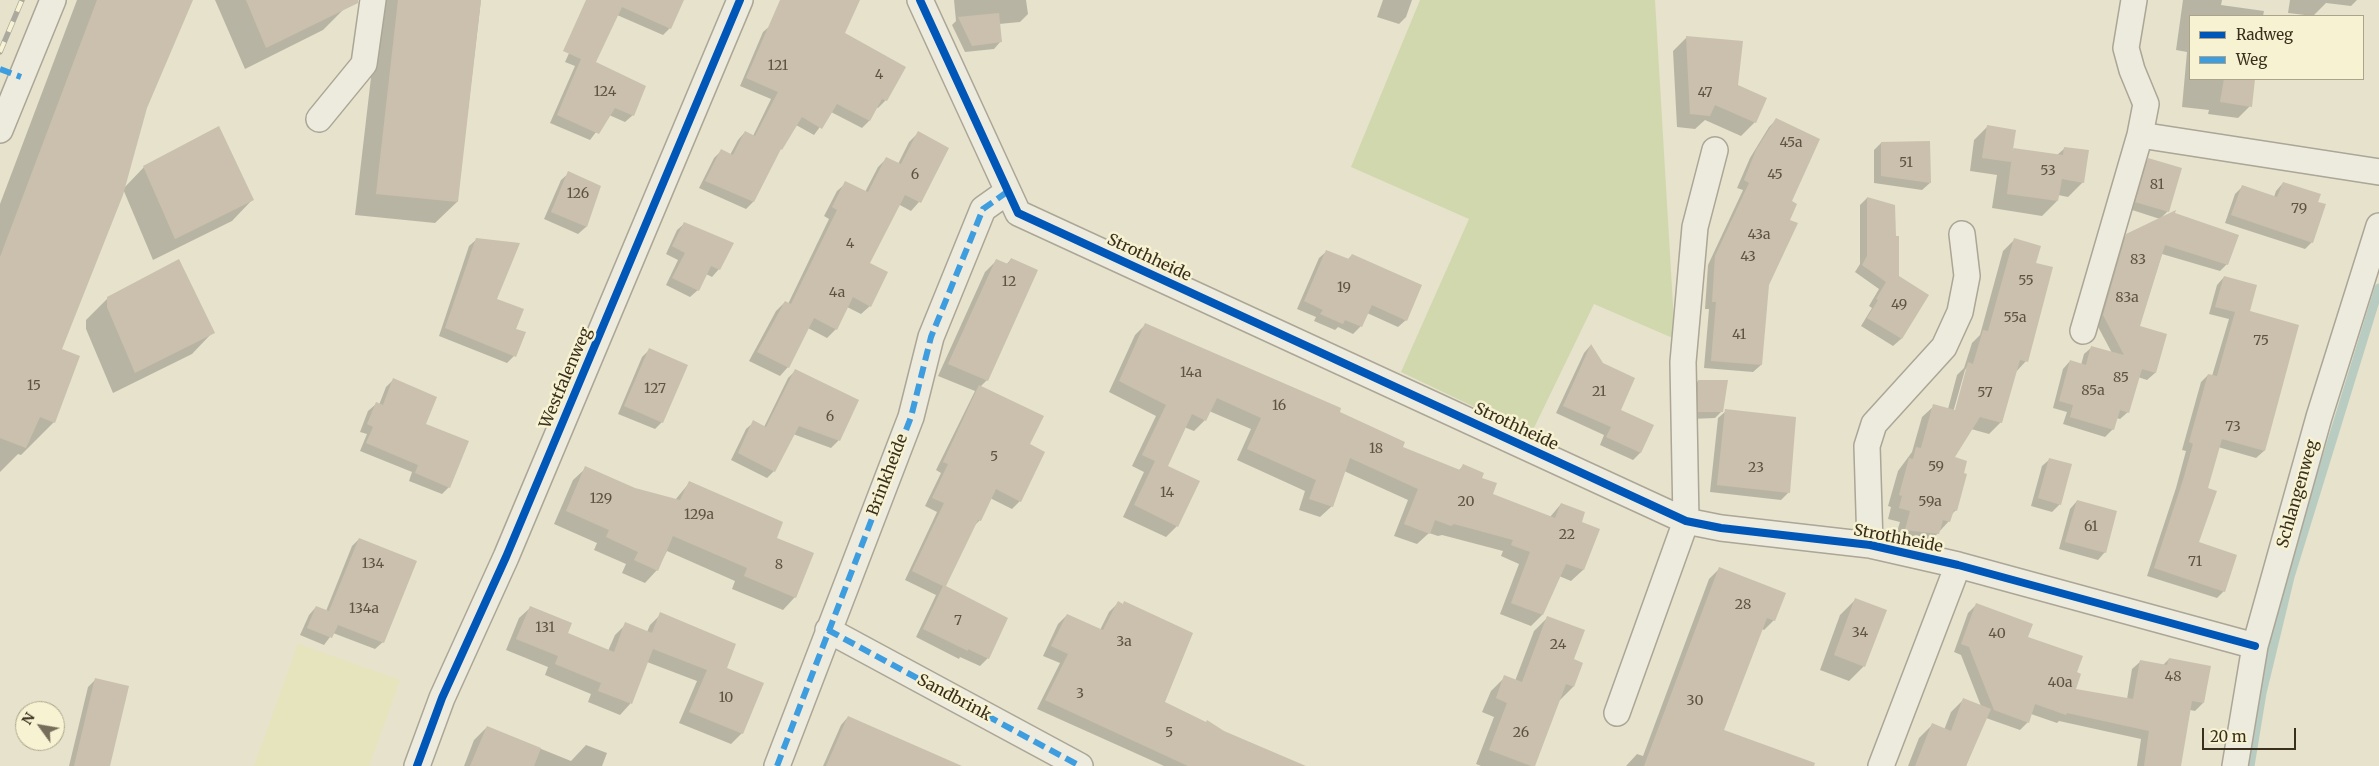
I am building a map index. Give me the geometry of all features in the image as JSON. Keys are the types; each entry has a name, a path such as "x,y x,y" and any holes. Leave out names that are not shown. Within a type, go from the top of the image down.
{"street":[{"path":"0,130 53,0"},
{"path":"319,118 364,64 373,0"},
{"name":"Westfalenweg","path":"417,766 442,698 506,557 740,0"},
{"name":"Strothheide","path":"920,0 1018,213 1686,521 1720,528 1870,545 1958,565 2254,646"},
{"path":"2083,331 2140,135 2146,104 2132,70 2126,48 2128,1"},
{"path":"2140,135 2379,172"},
{"path":"1617,713 1686,521 1684,352 1695,227 1716,150"},
{"name":"Brinkheide","path":"777,766 911,416 931,337 983,209 1007,192"},
{"name":"Schlangenweg","path":"2235,766 2254,646 2319,417 2379,226"},
{"name":"Strothheide","path":"1870,545 1867,446 1874,424 1944,348 1960,312 1967,276 1962,234"},
{"name":"Strothheide","path":"1881,766 1958,565"},
{"name":"Sandbrink","path":"828,630 1080,766"}],"shaded area":[{"path":"298,644 400,680 369,766 254,766"}],"green space":[{"path":"1420,0 1655,0 1675,339 1594,304 1531,434 1401,372 1469,219 1351,167"}],"building":[{"path":"97,0 193,0 147,108 123,195 62,349 80,356 55,423 40,417 26,448 0,438 0,257"},
{"path":"246,0 358,0 358,3 266,48"},
{"path":"398,0 481,0 458,202 376,194"},
{"path":"586,0 684,0 671,29 622,7 596,62 646,86 634,116 615,108 599,134 557,115 581,59 563,51"},
{"path":"780,0 860,0 845,33 906,67 887,101 882,99 870,121 837,104 822,129 802,117 781,149 754,202 705,181 721,149 733,155 745,131 755,136 778,92 746,78"},
{"path":"999,13 1002,42 972,46 958,17"},
{"path":"1686,36 1743,41 1738,85 1767,98 1756,123 1715,105 1710,116 1690,114"},
{"path":"2224,80 2255,80 2252,107 2220,102"},
{"path":"1776,118 1820,139 1792,201 1797,204 1790,220 1798,223 1769,285 1762,365 1711,361 1716,302 1712,302 1715,256 1749,183 1744,180 1756,150"},
{"path":"1987,125 2016,130 2011,162 1982,158"},
{"path":"219,126 254,200 175,239 143,166"},
{"path":"918,131 949,148 921,203 905,195 870,263 888,272 871,307 853,297 837,330 814,318 789,368 757,352 785,301 791,304 837,210 832,207 845,181 868,192 886,157 901,164"},
{"path":"1930,141 1931,183 1881,176 1881,142"},
{"path":"2064,147 2089,150 2084,183 2062,179 2058,201 2007,194 2013,148 2063,155"},
{"path":"2148,158 2182,168 2169,212 2135,202"},
{"path":"568,171 601,186 587,227 551,212"},
{"path":"2283,182 2321,194 2318,202 2326,204 2313,243 2231,215 2242,185 2277,197"},
{"path":"1867,197 1895,205 1896,236 1899,236 1899,276 1929,295 1902,339 1867,318 1886,282 1862,265 1867,256"},
{"path":"2176,210 2175,213 2239,235 2228,265 2165,245 2140,326 2167,334 2156,373 2142,369 2129,413 2120,410 2114,430 2070,417 2073,405 2059,401 2070,360 2086,365 2091,346 2124,355 2103,315 2126,234"},
{"path":"684,222 734,243 720,270 711,266 699,291 672,278 685,253 672,246"},
{"path":"476,238 520,243 497,299 524,309 516,329 526,332 516,357 445,328"},
{"path":"2014,238 2041,246 2036,263 2053,267 2028,362 2020,360 2002,423 1980,417 1955,457 1967,461 1964,473 1967,474 1957,511 1954,510 1950,522 1943,520 1939,534 1905,530 1910,511 1899,508 1902,496 1899,495 1909,458 1913,459 1916,447 1921,448 1933,404 1955,410 1968,362 1973,364 1983,330 1988,331"},
{"path":"1326,250 1349,259 1352,254 1422,285 1407,321 1372,305 1362,327 1345,320 1343,324 1320,314 1323,310 1304,301"},
{"path":"1011,258 1038,270 988,381 948,364 996,259 1008,264"},
{"path":"179,259 215,333 135,373 107,307 107,297"},
{"path":"2224,276 2257,285 2250,311 2299,325 2265,451 2222,439 2208,488 2217,491 2199,542 2237,555 2225,592 2154,568 2183,480 2193,444 2189,442 2208,374 2217,376 2235,312 2215,307"},
{"path":"1145,323 1341,408 1340,412 1405,442 1403,447 1460,470 1463,464 1484,473 1482,478 1497,483 1493,494 1555,518 1561,503 1585,512 1582,522 1600,529 1584,570 1566,564 1543,615 1511,603 1530,552 1511,545 1513,540 1454,524 1451,526 1435,520 1430,534 1404,524 1418,489 1350,458 1333,507 1309,499 1316,480 1247,449 1261,418 1217,398 1206,421 1192,414 1168,466 1200,481 1178,527 1134,505 1155,461 1142,455 1166,405 1119,381"},
{"path":"1591,344 1603,363 1635,378 1621,410 1654,425 1641,453 1606,437 1611,427 1563,406"},
{"path":"649,348 688,365 663,423 624,406"},
{"path":"795,369 859,400 840,441 799,426 775,472 738,453 753,420 766,427"},
{"path":"393,378 437,397 426,424 469,441 450,488 415,473 418,465 366,443 373,427 367,424 376,402 383,405"},
{"path":"1698,380 1728,380 1723,412 1698,412"},
{"path":"979,385 1044,416 1030,444 1045,452 1021,502 996,489 981,521 978,520 946,586 1008,618 989,659 923,629 943,586 912,571 944,503 932,498 948,464 943,462"},
{"path":"1725,409 1796,417 1790,493 1717,485"},
{"path":"2049,458 2072,464 2061,505 2038,498"},
{"path":"585,466 635,488 680,500 689,481 783,522 777,538 814,553 796,598 744,576 747,568 673,536 658,571 634,560 638,552 606,537 609,530 566,511"},
{"path":"2077,500 2117,511 2106,553 2065,542"},
{"path":"359,538 417,561 384,643 338,625 332,638 307,628 316,606 329,611"},
{"path":"1719,567 1786,593 1775,621 1767,618 1724,730 1815,763 1814,766 1644,766"},
{"path":"1855,598 1887,610 1865,667 1834,655"},
{"path":"1118,601 1123,604 1124,601 1193,633 1165,702 1206,722 1207,720 1224,731 1306,766 1188,766 1045,700 1068,654 1051,646 1067,614 1103,630"},
{"path":"1976,603 2033,624 2028,637 2083,656 2077,672 2081,674 2076,689 2133,699 2140,660 2167,665 2169,658 2211,666 2204,703 2192,701 2181,766 2144,766 2149,731 2067,713 2066,715 2035,704 2029,723 1994,710 1969,647 1961,644"},
{"path":"530,606 572,623 568,633 614,652 625,622 652,633 660,612 736,644 727,668 764,683 743,734 689,712 707,670 653,649 632,704 598,691 601,683 555,664 558,656 516,639"},
{"path":"1547,616 1585,630 1574,659 1583,663 1574,687 1566,684 1535,766 1531,766 1489,750 1507,703 1496,698 1504,675 1522,682"},
{"path":"95,678 129,686 110,766 74,766"},
{"path":"1963,698 1991,709 1966,766 1915,766 1932,723 1951,731"},
{"path":"848,716 962,766 826,766"},
{"path":"487,726 541,748 534,766 470,766"}],"waterway":[{"path":"2250,766 2262,693 2290,577 2379,288"}],"railway":[{"path":"0,52 22,0"}],"marked path":[{"path":"0,69 21,77"},
{"path":"777,766 911,417 931,337 983,209 1007,192"},
{"path":"828,630 1080,766"}],"cycle path":[{"path":"417,766 442,698 506,557 740,0"},
{"path":"920,0 1018,213 1686,521 1721,528 1870,545 1958,565 2255,646"}]}
